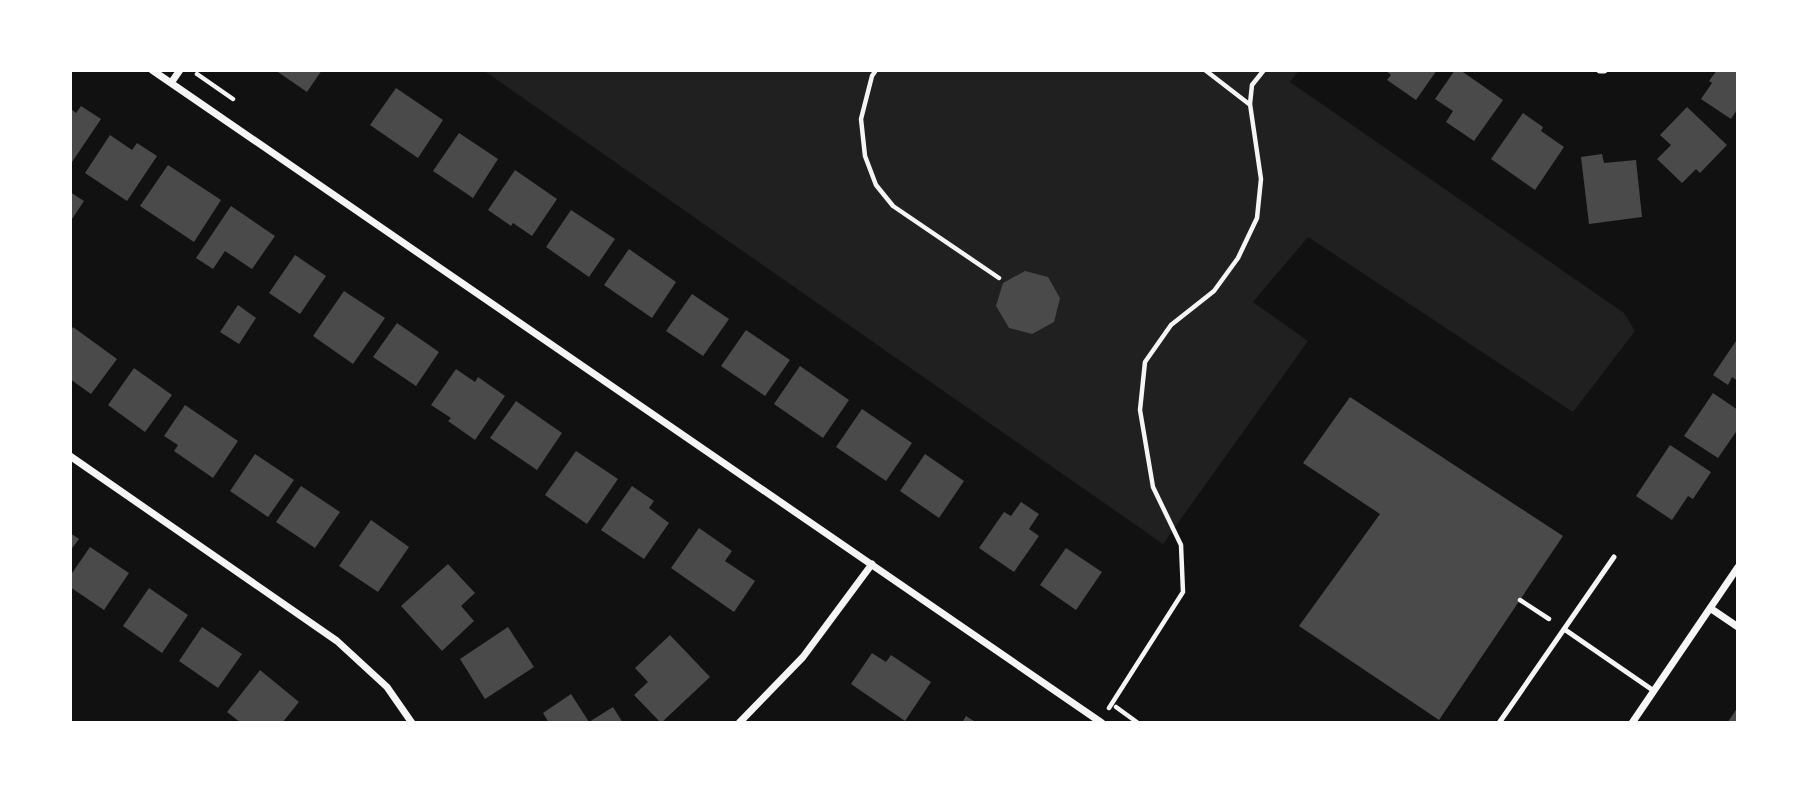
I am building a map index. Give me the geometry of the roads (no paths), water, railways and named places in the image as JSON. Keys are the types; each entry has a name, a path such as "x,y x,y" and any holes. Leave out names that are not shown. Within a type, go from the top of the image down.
{"street":[{"path":"152,70 1101,722"},
{"path":"171,83 180,70"},
{"path":"70,456 337,641 387,687 412,723"},
{"path":"739,723 803,657 872,564"},
{"path":"1632,723 1738,566"},
{"path":"1710,608 1738,627"}],"lane":[{"path":"1499,723 1614,557"},
{"path":"1564,629 1654,691"}]}
